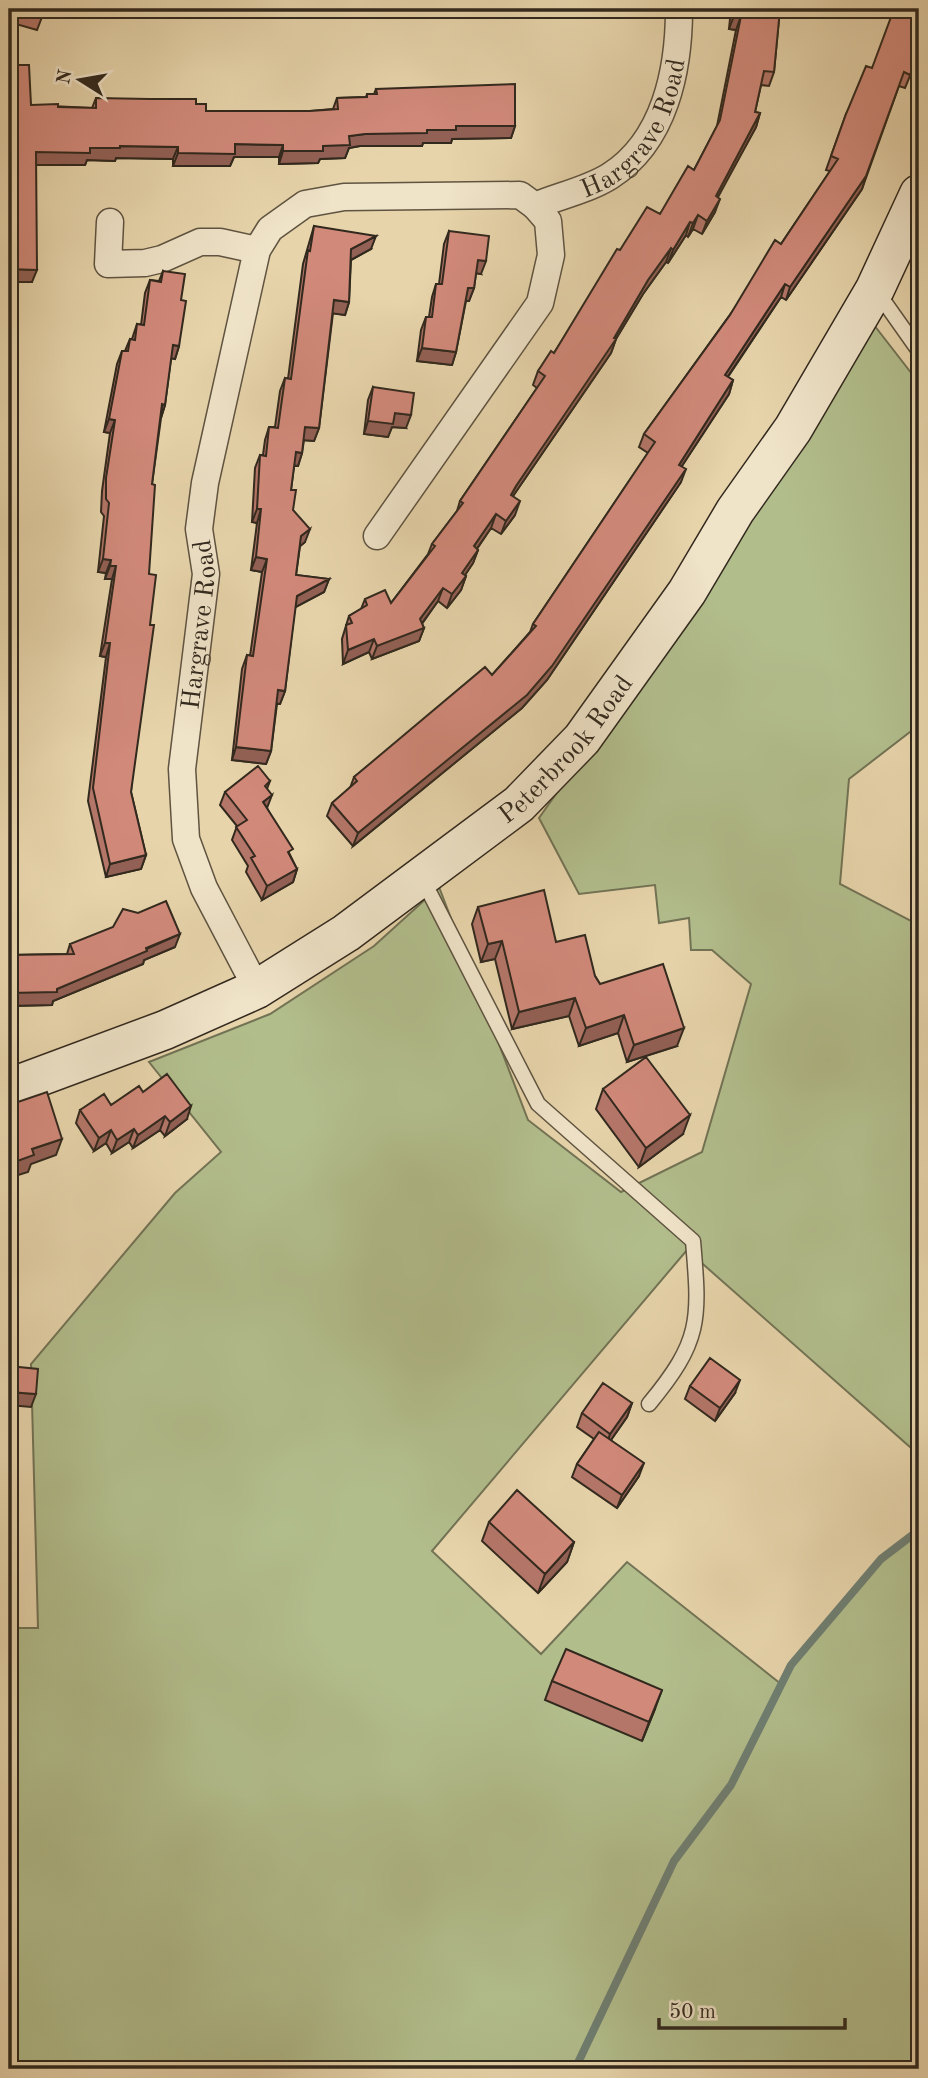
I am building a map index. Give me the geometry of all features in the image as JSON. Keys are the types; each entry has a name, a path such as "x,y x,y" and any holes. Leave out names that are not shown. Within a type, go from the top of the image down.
{"street":[{"name":"Hargrave Road","path":"534,206 609,177 642,150 666,106 679,31 679,9"},
{"name":"Peterbrook Road","path":"9,1088 165,1030 257,989 346,933 519,804 582,739 679,603 735,511 793,429 875,289 919,194"},
{"name":"Hargrave Road","path":"257,989 204,888 186,839 182,769 206,574 199,529 205,483 257,250 270,229 305,204 344,197 520,195 548,221 551,255 540,303 377,536"},
{"path":"110,222 108,264 162,259 200,242 220,242 257,250"}],"lane":[{"path":"875,289 919,351"},
{"path":"422,878 538,1104 692,1241 697,1294 694,1333 679,1367 649,1404"}],"green space":[{"path":"874,325 919,383 919,725 849,779 840,884 919,925 919,1455 687,1250 432,1551 541,1654 627,1562 781,1684 791,1665 881,1559 919,1530 919,2069 13,2069 9,1975 9,1628 38,1628 31,1364 175,1193 221,1152 149,1062 270,1014 374,946 439,887 528,1120 621,1192 702,1152 751,984 712,950 691,950 689,918 659,923 655,885 579,894 539,818 721,561"}],"building":[{"path":"735,9 780,9 774,72 764,71 755,112 760,113 716,196 720,199 707,221 698,215 693,223 690,222 673,250 671,248 648,280 614,338 616,339 516,486 511,495 520,501 506,521 496,514 474,546 478,550 462,573 466,576 452,594 443,588 420,619 424,628 377,646 374,639 348,650 346,625 352,623 349,616 367,605 365,599 385,590 391,603 435,546 432,544 463,503 460,501 545,376 538,371 551,351 554,353 617,249 620,250 647,207 660,214 688,166 694,170 720,120 741,16 734,16"},
{"path":"894,9 919,9 919,53 910,75 904,72 866,176 790,287 785,284 725,375 733,380 679,465 686,469 552,666 527,695 358,833 332,803 357,781 354,777 485,667 492,675 536,626 533,624 655,442 644,434 730,315 775,240 781,244 838,159 831,156 846,114 866,66 872,68"},
{"path":"9,65 29,65 31,105 58,104 58,107 96,108 96,98 196,99 196,104 206,104 206,111 310,111 338,109 337,98 367,97 367,94 377,94 376,89 515,84 515,126 456,126 456,130 427,130 427,133 349,136 350,145 323,146 323,151 283,151 283,145 235,144 235,154 178,153 178,147 120,146 90,148 90,153 36,152 37,270 9,269 9,151 13,151"},
{"path":"314,226 376,236 351,249 349,302 334,300 319,428 305,427 302,453 296,452 291,490 296,490 293,510 310,529 301,536 296,575 329,579 297,596 285,691 278,690 271,751 236,747 247,655 253,656 267,559 256,557 261,509 257,509 260,455 266,456 269,427 278,428 285,378 291,379 308,250 310,251"},
{"path":"449,231 489,236 486,261 478,260 474,288 468,288 456,352 422,348 426,317 432,317 436,284 442,284"},
{"path":"163,271 185,274 181,300 186,301 179,346 173,345 165,405 162,404 152,484 155,485 149,574 156,575 150,625 154,625 131,792 146,855 110,864 93,788 110,643 105,643 116,566 110,566 111,560 103,559 109,503 106,499 106,478 115,420 109,419 122,351 128,351 130,339 135,340 137,324 144,325 150,280 161,282"},
{"path":"373,387 414,393 411,415 395,413 393,424 368,421"},
{"path":"258,766 270,781 265,786 272,795 263,802 293,849 288,852 297,869 267,886 251,858 255,856 236,827 247,820 225,792"},
{"path":"544,890 556,942 585,935 595,976 600,984 663,964 684,1028 634,1045 624,1015 586,1028 575,998 519,1012 502,941 488,944 478,907"},
{"path":"166,901 180,934 57,989 57,992 9,993 9,955 74,954 70,944 113,927 123,909 138,913"},
{"path":"646,1057 690,1115 646,1148 603,1089"},
{"path":"167,1074 191,1106 170,1122 165,1116 138,1135 134,1129 117,1140 111,1130 99,1138 80,1110 104,1094 111,1105 139,1086 143,1092"},
{"path":"47,1092 62,1139 32,1149 34,1155 9,1164 9,1105"},
{"path":"710,1358 740,1380 720,1408 690,1386"},
{"path":"9,1366 38,1369 36,1394 9,1392"},
{"path":"603,1383 632,1403 610,1434 582,1413"},
{"path":"599,1432 644,1463 622,1495 577,1464"},
{"path":"517,1490 574,1542 545,1574 489,1522"},
{"path":"566,1649 662,1690 649,1722 552,1681"}],"waterway":[{"path":"575,2069 674,1861 731,1785 791,1665 881,1559 919,1530"}]}
